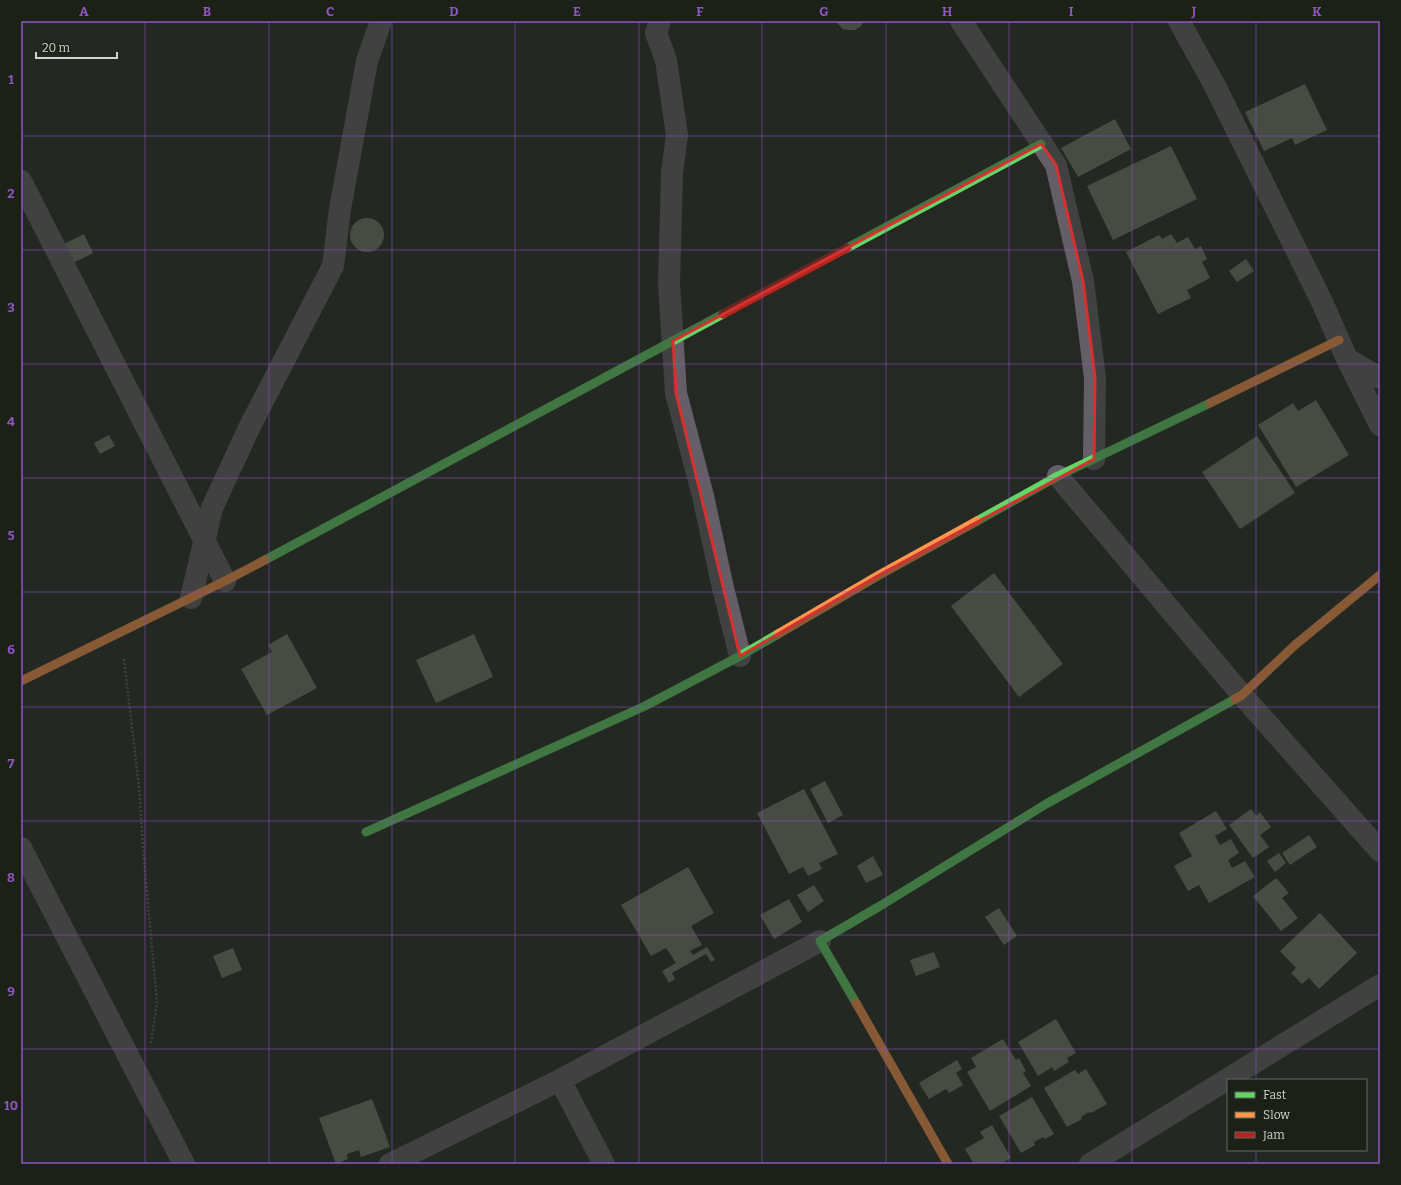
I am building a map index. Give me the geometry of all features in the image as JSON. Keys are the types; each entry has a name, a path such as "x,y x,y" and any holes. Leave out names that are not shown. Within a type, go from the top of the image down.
{"street":[{"path":"191,598 212,508 250,426 333,266 340,209 367,61 381,21"},
{"path":"660,21 656,33 666,60 677,135 672,173 669,284 676,393 703,496 723,588 740,656"},
{"path":"960,21 1056,166 1083,281 1095,378 1094,459"},
{"path":"1179,21 1214,84 1323,304 1343,350 1380,425"},
{"path":"21,681 225,581 1042,144"},
{"path":"21,181 225,581"},
{"path":"1343,350 1380,378"},
{"path":"366,832 645,706 740,656 881,574 1058,476 1343,350"},
{"path":"1058,476 1242,695 1380,851"},
{"path":"390,1164 560,1080 820,942 1046,804 1242,695 1295,645 1380,575"},
{"path":"21,848 184,1164"},
{"path":"820,942 948,1164"},
{"path":"1228,1079 1380,985"},
{"path":"1090,1164 1227,1079"},
{"path":"560,1080 604,1164"}],"path":[{"path":"121,632 139,786 157,1003 150,1048"}],"highlighted area":[{"path":"1041,144 1056,165 1083,281 1095,378 1094,459 881,574 740,656 676,393 673,341"}],"building":[{"path":"835,21 865,21 855,30 849,30 843,29"},
{"path":"1305,84 1327,130 1295,145 1292,138 1264,151 1245,112"},
{"path":"1115,119 1131,149 1078,177 1061,148"},
{"path":"1171,146 1197,199 1113,240 1087,186"},
{"path":"367,218 379,223 384,235 379,247 367,252 355,247 350,235 355,223"},
{"path":"84,234 93,253 73,263 64,244"},
{"path":"1171,234 1177,243 1188,237 1195,249 1201,246 1207,259 1202,262 1210,278 1187,290 1191,298 1158,314 1126,252 1159,235 1162,239"},
{"path":"1246,259 1254,271 1237,282 1229,271"},
{"path":"1316,400 1349,455 1296,487 1258,425 1293,403 1298,411"},
{"path":"109,435 115,446 100,454 94,443"},
{"path":"1257,436 1295,493 1240,529 1202,472"},
{"path":"994,573 1063,664 1019,697 951,606"},
{"path":"287,634 317,688 267,715 241,669 272,652 268,645"},
{"path":"474,634 493,677 436,703 416,660"},
{"path":"825,781 843,815 828,823 810,789"},
{"path":"804,789 838,854 819,863 822,869 808,876 803,867 789,874 757,813"},
{"path":"1251,809 1256,816 1260,812 1271,827 1260,835 1269,847 1253,858 1229,825"},
{"path":"1216,811 1227,829 1215,836 1220,845 1231,839 1239,853 1228,860 1232,868 1245,861 1255,877 1209,903 1199,885 1188,891 1174,866 1192,856 1179,833"},
{"path":"1309,835 1317,847 1290,865 1282,853"},
{"path":"1279,853 1286,863 1275,872 1267,861"},
{"path":"873,856 883,875 866,883 857,866"},
{"path":"688,867 714,913 691,926 702,945 690,951 693,955 707,947 715,960 711,962 706,954 672,973 675,979 669,983 662,971 676,963 666,948 651,956 621,905"},
{"path":"1276,878 1289,893 1282,898 1298,918 1281,931 1253,896"},
{"path":"814,885 824,901 808,912 797,895"},
{"path":"789,899 802,922 774,939 760,915"},
{"path":"999,908 1017,936 1004,945 985,917"},
{"path":"1320,913 1357,953 1319,989 1309,978 1302,984 1291,973 1296,968 1280,951"},
{"path":"233,948 242,970 222,978 213,956"},
{"path":"934,952 940,967 916,976 910,960"},
{"path":"1056,1019 1076,1053 1067,1058 1069,1062 1054,1071 1052,1067 1038,1076 1018,1042"},
{"path":"1003,1039 1016,1060 1019,1058 1026,1071 1023,1073 1031,1086 990,1111 967,1072 976,1067 971,1058"},
{"path":"957,1060 962,1069 956,1073 963,1085 949,1093 946,1089 929,1099 919,1083"},
{"path":"1086,1069 1107,1104 1091,1113 1089,1112 1081,1117 1082,1119 1067,1127 1044,1088 1075,1070 1078,1074"},
{"path":"1032,1097 1054,1134 1045,1139 1043,1137 1034,1142 1035,1145 1021,1153 999,1116"},
{"path":"372,1099 390,1147 361,1157 359,1150 347,1154 348,1159 336,1164 319,1118"},
{"path":"992,1125 1011,1158 1001,1164 974,1164 965,1149 984,1138 980,1132"}],"traffic: fast":[{"path":"847,248 1041,144"},
{"path":"265,560 723,314"},
{"path":"977,521 1058,476 1210,403"},
{"path":"366,832 645,706 740,656 778,634"},
{"path":"856,1003 820,941 1046,804 1235,699"}],"traffic: slow":[{"path":"1210,403 1339,340"},
{"path":"778,634 881,574 977,521"},
{"path":"21,681 265,560"},
{"path":"1235,699 1242,695 1295,645 1380,575"},
{"path":"856,1003 948,1164"}],"traffic: jam":[{"path":"723,314 847,248"}]}
